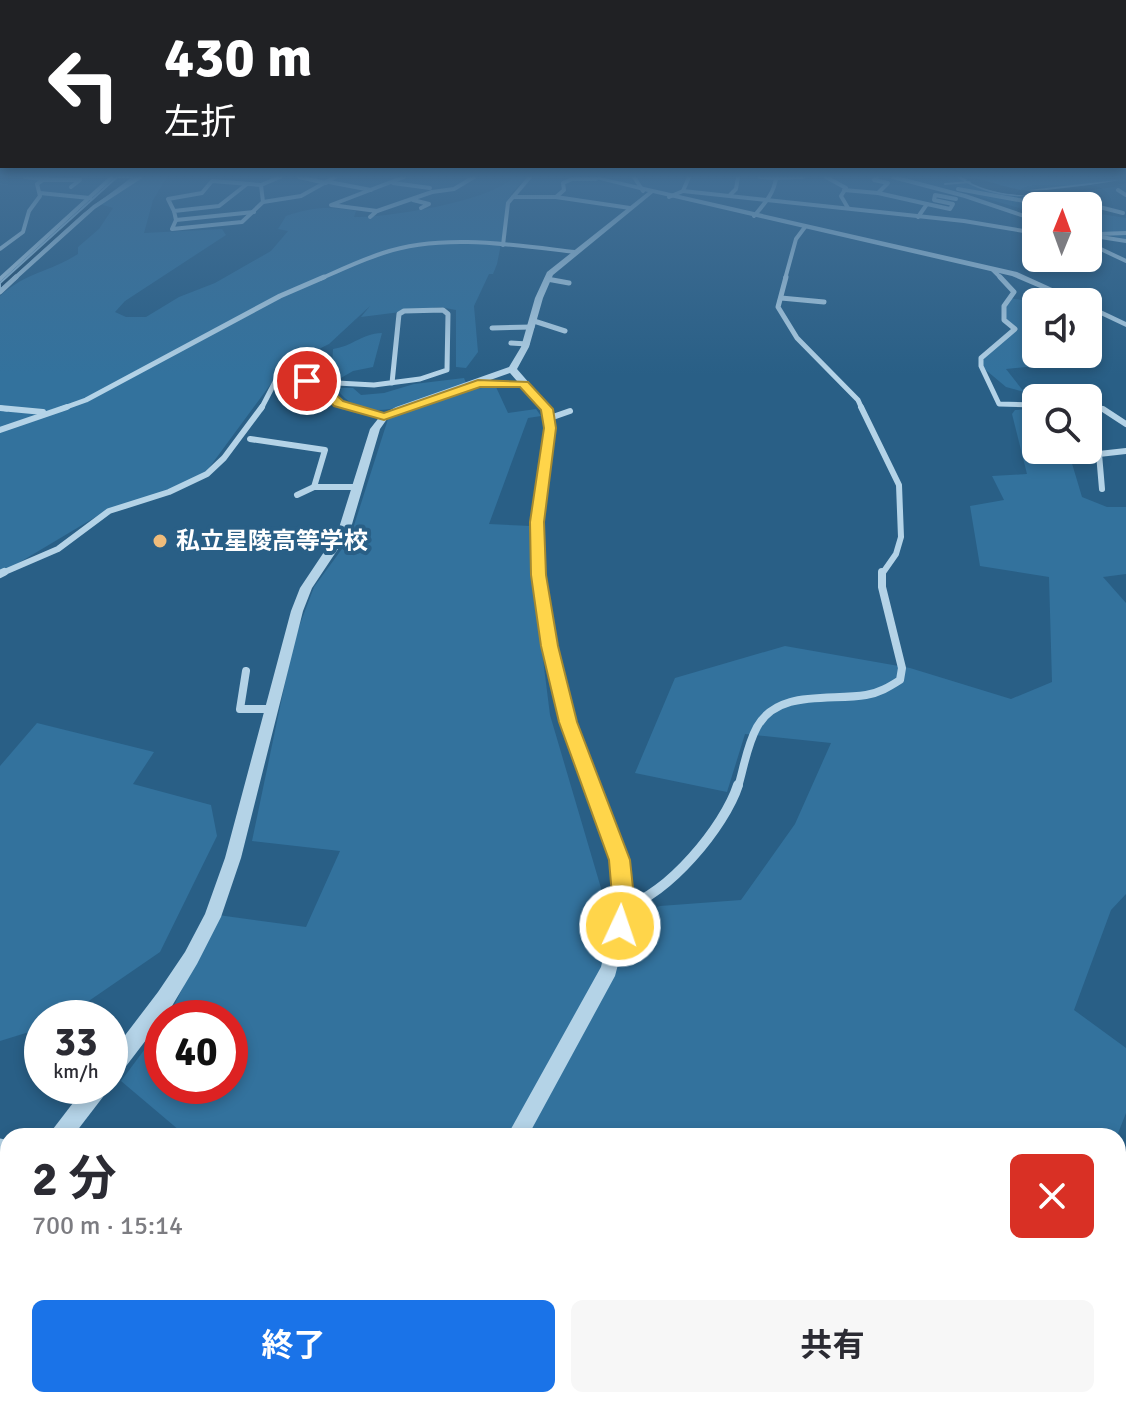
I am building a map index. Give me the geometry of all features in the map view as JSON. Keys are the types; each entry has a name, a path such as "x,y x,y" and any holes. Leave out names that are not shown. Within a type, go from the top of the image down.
{"street":[{"path":"0,279 40,243"},
{"path":"0,292 55,243"},
{"path":"128,1047 165,999 212,917 233,858 297,611 312,579 339,541 375,429 384,417 512,369 523,359 540,291 547,279 587,243"},
{"path":"624,907 640,903 660,890 731,805 760,721 773,709 796,700 880,693 900,680 902,668 882,587 882,573 896,554 901,537 899,485 858,400 797,338 781,315 778,307 795,243"},
{"path":"874,243 993,270 1048,288"},
{"path":"0,430 86,400 239,316 363,259 422,245 503,245 575,252"},
{"path":"1102,250 1126,261"},
{"path":"993,270 1014,292 1004,306 1004,320 1015,329 981,358 981,366 999,404 1022,405"},
{"path":"547,279 569,283"},
{"path":"781,298 824,302"},
{"path":"0,574 58,549 109,511 169,492 207,474 224,458 267,400 275,382 285,377 328,385 392,383 437,375 450,368 448,314 443,310 404,311 399,314 392,383"},
{"path":"1102,313 1126,325"},
{"path":"492,328 533,324 565,331"},
{"path":"511,343 527,344"},
{"path":"512,369 547,409 550,418 537,522 538,575 550,646 568,722 619,860 624,907 609,970 521,1128"},
{"path":"478,384 523,384"},
{"path":"328,385 326,392 333,401 384,417"},
{"path":"0,408 49,413"},
{"path":"1102,409 1126,424"},
{"path":"550,418 570,411"},
{"path":"250,439 325,450 314,487"},
{"path":"1102,489 1099,454 1126,451"},
{"path":"297,495 314,487 358,487"},
{"path":"246,671 240,709 270,709"},
{"path":"66,1128 85,1104"}],"shaded area":[{"path":"44,243 52,243 0,290 0,283"},
{"path":"83,243 214,243 125,301 115,312 126,317 146,317 179,297 215,283 271,251 278,243 501,243 493,274 489,274 474,306 478,352 466,368 456,367 456,310 440,307 361,317 370,306 329,344 305,356 285,377 273,381 206,472 179,488 109,509 0,574 0,296 29,277 78,254 78,247"},
{"path":"1009,298 1022,300 1022,367 1006,369 1022,391 1006,387 981,366 984,357 1014,329 1004,315"},
{"path":"382,333 373,367 353,371 334,382 323,379 332,368 333,349"},
{"path":"464,378 466,383 416,403 380,410 364,408 349,401 336,388 353,388 361,395"},
{"path":"496,387 508,413 536,409 541,416 528,418 489,524 531,526 535,595 550,715 611,922 660,906 741,900 795,824 831,743 745,734 727,792 635,773 675,678 785,646 910,668 1011,699 1052,682 1049,577 980,566 970,506 1004,500 992,476 1027,474 1024,464 1072,464 1082,497 1107,507 1126,507 1126,574 1103,577 1126,603 1126,894 1111,910 1074,1010 1126,1048 1126,1113 1120,1128 177,1128 148,1104 248,1104 248,1000 177,1000 218,915 306,927 340,851 252,841 294,640 314,587 350,538 388,419 469,389"},
{"path":"1022,409 1022,454 1012,414"},
{"path":"37,723 154,752 133,784 211,805 217,836 160,952 90,1000 24,1000 24,1034 0,1041 0,766"},
{"path":"144,1050 144,1100 128,1087 128,1072"}],"place":[{"name":"私立星陵高等学校","path":"160,541"}],"route":[{"path":"307,381 328,385 326,392 333,401 384,417 399,409 478,384 523,384 547,409 550,428 537,522 538,575 550,646 568,722 619,860 624,907 620,926"}]}
